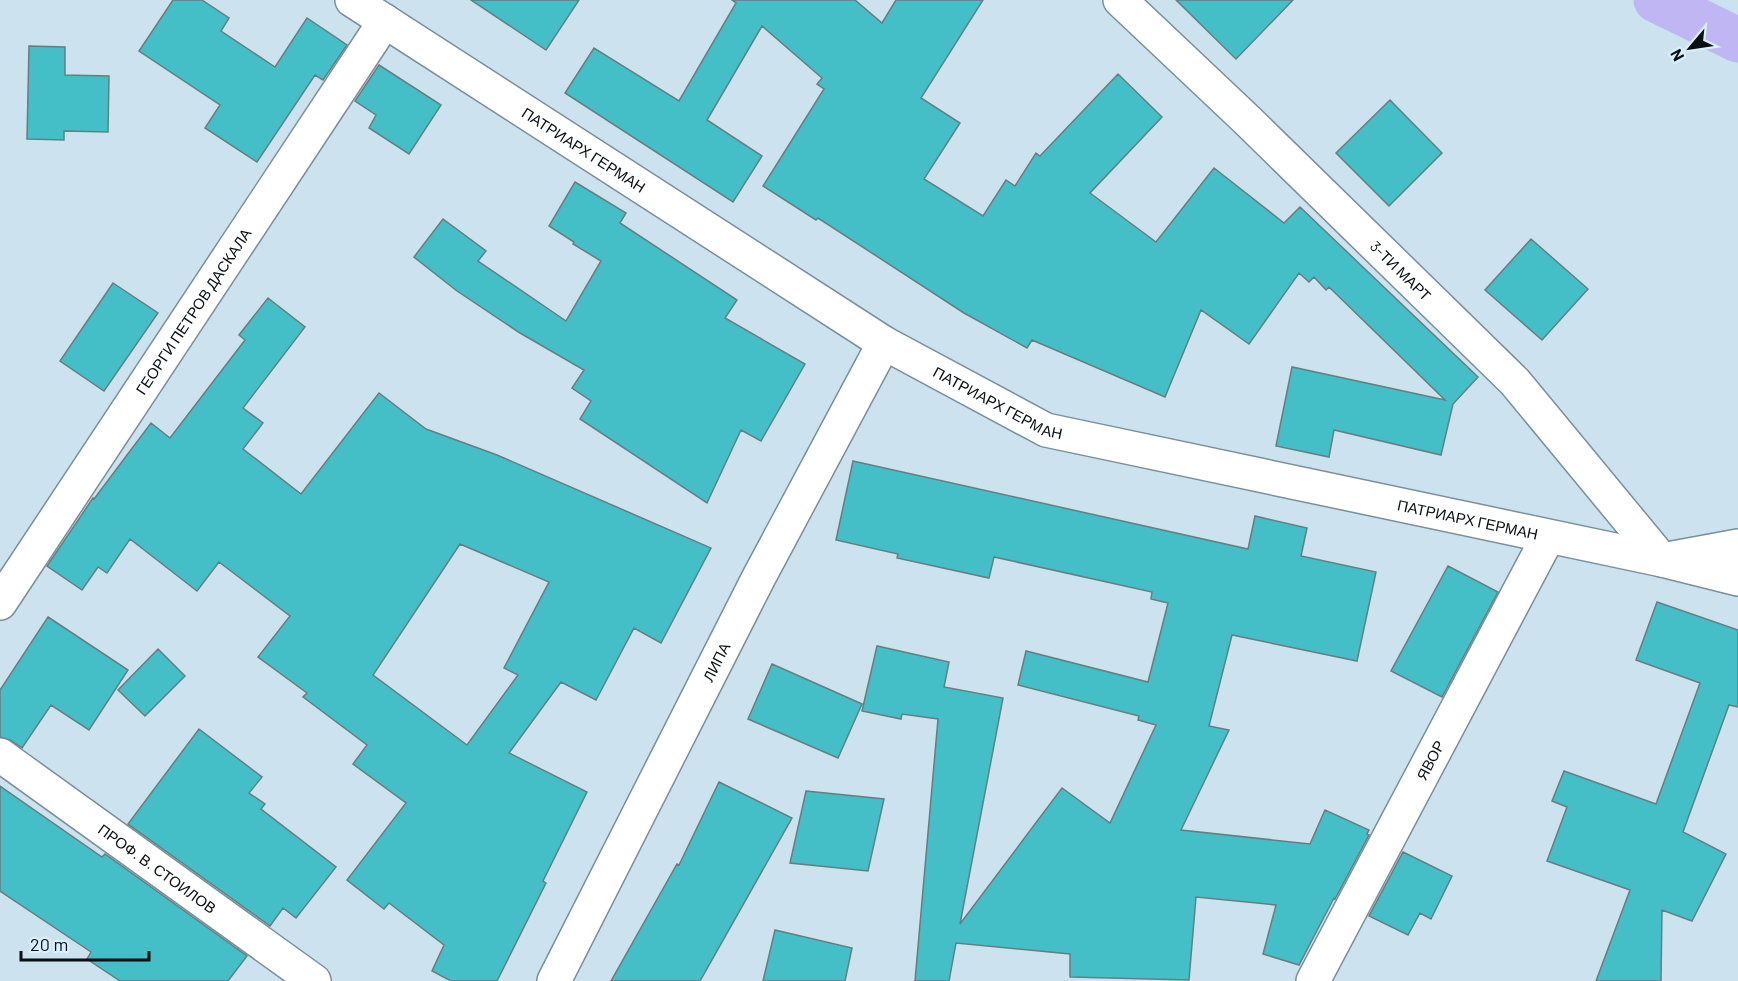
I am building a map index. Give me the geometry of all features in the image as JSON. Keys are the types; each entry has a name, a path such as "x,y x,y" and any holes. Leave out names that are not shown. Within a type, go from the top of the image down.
{"street":[{"name":"ПАТРИАРХ ГЕРМАН","path":"352,0 884,343 1046,430 1662,560 1738,579"},
{"name":"3-ТИ МАРТ","path":"1120,0 1246,119 1515,382 1662,560"},
{"name":"ГЕОРГИ ПЕТРОВ ДАСКАЛА","path":"0,603 385,21"},
{"name":"ЛИПА","path":"554,981 759,577 884,343"},
{"name":"ЯВОР","path":"1313,981 1548,537"},
{"path":"1662,560 1738,546"},
{"name":"ПРОФ. В. СТОИЛОВ","path":"0,755 314,981"}],"building":[{"path":"173,0 202,0 229,18 221,31 275,67 307,18 347,45 323,80 315,75 257,162 205,128 220,105 139,51"},
{"path":"471,0 579,0 546,50"},
{"path":"732,0 855,0 882,23 896,0 983,0 921,98 960,123 924,179 983,216 1006,180 1015,186 1036,153 1040,156 1118,74 1162,117 1090,193 1156,242 1214,168 1284,223 1300,207 1478,377 1453,404 1441,455 1334,430 1329,457 1276,446 1292,367 1445,400 1329,287 1326,290 1314,277 1309,282 1299,273 1249,344 1201,310 1165,397 1032,340 1027,348 964,313 818,218 816,220 763,186 824,89 817,84 822,78 762,26 707,120 762,156 733,202 565,93 594,48 679,101 736,3"},
{"path":"1176,0 1293,0 1236,59"},
{"path":"29,46 65,47 65,75 109,76 108,132 64,131 64,140 27,139"},
{"path":"379,65 441,105 409,154 369,128 376,115 355,101"},
{"path":"1390,100 1442,153 1389,206 1336,153"},
{"path":"575,182 626,213 620,223 737,300 725,318 805,364 761,441 741,430 707,503 580,419 591,401 572,388 584,370 520,333 457,291 414,257 443,219 486,251 478,261 566,321 601,261 549,226"},
{"path":"1531,239 1588,289 1542,340 1485,290"},
{"path":"113,283 158,313 104,391 60,361"},
{"path":"268,298 305,327 243,408 263,423 243,449 301,494 379,393 426,429 497,455 711,548 661,643 634,628 596,700 561,682 509,753 587,792 543,881 546,883 497,981 451,981 432,971 444,945 389,903 384,909 347,880 406,803 353,764 367,745 303,697 307,693 258,657 290,616 219,562 197,591 130,539 107,573 98,567 82,590 47,566 93,498 151,423 170,438 245,340 239,335","holes":["460,544 549,582 504,668 518,675 467,745 373,675"]},
{"path":"853,461 1248,549 1255,516 1307,528 1301,556 1376,572 1357,661 1232,635 1209,726 1229,730 1181,830 1310,844 1325,810 1369,830 1367,834 1369,835 1299,965 1263,954 1276,905 1196,897 1189,980 1070,977 1070,954 956,943 949,981 915,981 938,719 902,714 901,719 862,711 877,646 949,662 944,687 1003,698 960,924 1062,788 1110,823 1156,725 1138,720 1139,716 1018,685 1026,651 1148,682 1168,603 1151,599 1152,592 994,557 989,578 897,558 898,554 836,540"},
{"path":"1448,566 1498,592 1442,697 1391,671"},
{"path":"1657,602 1738,630 1738,707 1729,705 1683,832 1726,854 1692,921 1662,910 1661,981 1596,981 1630,890 1547,861 1567,807 1552,801 1564,771 1656,804 1700,683 1636,660"},
{"path":"48,617 128,670 89,730 51,705 22,748 0,737 0,690"},
{"path":"158,649 185,676 145,716 118,690"},
{"path":"772,664 862,704 838,758 748,719"},
{"path":"199,729 262,777 249,793 265,804 261,809 336,867 296,918 283,908 270,926 128,824"},
{"path":"719,782 792,818 700,981 611,981 677,864 679,865"},
{"path":"0,786 102,857 105,854 247,956 228,981 120,981 87,959 91,952 0,891"},
{"path":"806,791 884,799 868,871 790,863"},
{"path":"1403,852 1452,876 1431,919 1420,913 1408,935 1369,916"},
{"path":"775,930 852,948 845,981 763,981"}],"waterway":[{"path":"1656,0 1738,40"}]}
